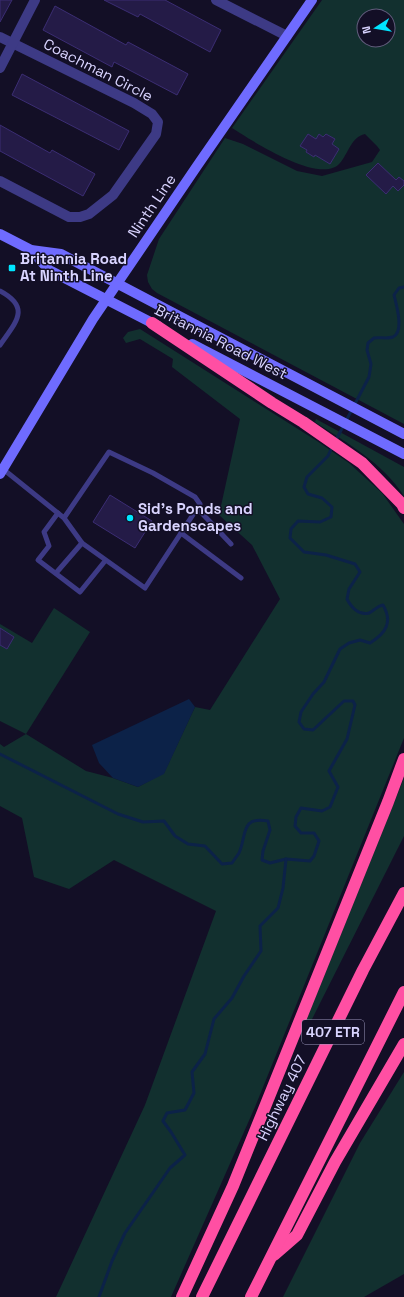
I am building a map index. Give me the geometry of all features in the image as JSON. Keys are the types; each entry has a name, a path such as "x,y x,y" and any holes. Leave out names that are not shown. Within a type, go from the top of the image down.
{"highway":[{"path":"152,323 303,422 362,463 402,504 404,508"},
{"path":"182,1297 233,1186 404,759"},
{"name":"Highway 407","path":"202,1297 363,970 404,893"},
{"name":"407 ETR","path":"251,1297 404,992"},
{"path":"270,1258 297,1235 335,1162 404,1044"}],"main road":[{"name":"Ninth Line","path":"2,472 93,319 312,0"},
{"name":"Britannia Road West","path":"0,234 30,250 49,270 404,454"},
{"name":"Britannia Road West","path":"30,250 61,254 404,434"}],"street":[{"path":"0,68 35,0"},
{"path":"216,0 287,36"},
{"name":"Coachman Circle","path":"0,37 134,103 152,114 158,122 156,134 113,195 89,214 80,217 69,217 0,181"}],"lane":[{"path":"0,291 14,300 18,307 18,316 0,345"},
{"path":"2,472 64,518 82,543 145,588 200,504 195,497 153,473 109,452 64,518"},
{"path":"197,508 231,544"},
{"path":"58,513 44,532 49,546 38,560 80,592 105,560"},
{"path":"181,533 241,578"},
{"path":"56,574 82,543"}],"green space":[{"path":"322,0 404,0 404,424 157,293 152,289 148,282 147,275 159,239 225,138 243,144 297,171 322,176 372,162 380,150 365,134 353,142 340,163 331,169 318,169 286,159 232,128"},
{"path":"140,329 317,441 349,463 382,493 404,524 404,738 255,1107 171,1297 56,1297 145,1105 216,911 114,860 69,889 34,877 22,818 0,806 0,744 4,747 26,734 86,771 113,778 138,787 164,773 195,707 210,710 280,599 252,545 219,515 240,419 172,367 173,359 140,339 126,343 123,338 128,332"},
{"path":"316,419 404,467 404,496 386,473 364,454 315,422"},
{"path":"54,608 90,632 26,734 0,721 0,624 32,643"},
{"path":"404,778 404,836 304,1035 301,1033"},
{"path":"404,1072 404,1274 364,1297 283,1297 360,1143"}],"water":[{"path":"189,699 195,707 164,774 138,787 113,778 99,763 92,745"}],"building":[{"path":"0,0 12,0 0,22"},
{"path":"104,0 165,0 221,30 210,52 140,14 138,17"},
{"path":"55,6 126,45 128,42 188,74 177,95 114,62 112,67 43,30"},
{"path":"22,74 129,131 119,150 12,95"},
{"path":"0,125 50,153 52,150 95,174 83,196 0,151"},
{"path":"308,134 316,139 319,134 323,137 326,134 335,139 332,144 339,149 330,164 315,155 314,157 300,146"},
{"path":"378,163 396,180 399,177 404,181 404,185 398,191 393,186 386,194 366,175"},
{"path":"110,495 152,521 135,548 93,522"},
{"path":"0,628 14,637 7,649 0,645"}],"waterway":[{"path":"336,440 369,377 371,364 367,350 368,343 374,338 393,337 398,330 399,319 394,295 399,288 404,287"},
{"path":"0,754 118,814 143,822 164,821 175,836 188,844 205,846 222,864 232,863 239,853 246,828 253,821 259,820 268,821 270,830 263,851 262,860 270,863 286,859 310,861 314,856 319,841 314,833 301,833 295,826 296,817 301,808 322,811 330,807 338,787 329,771 347,739 355,705 353,701 344,701 313,730 304,729 299,722 301,712 313,694 324,682 340,649 349,643 360,640 370,643 384,631 388,622 383,605 365,614 353,608 347,599 349,589 360,572 355,564 326,555 304,552 290,538 291,529 298,521 320,522 331,517 332,507 322,498 308,494 304,487 307,477 328,456 333,445"},
{"path":"99,1297 112,1261 125,1233 170,1168 185,1155 163,1121 167,1113 185,1110 194,1093 192,1072 205,1054 214,1019 232,998 244,976 261,951 260,926 278,908 283,888 286,859"}],"place":[{"name":"Britannia Road At Ninth Line","path":"12,268"},
{"name":"Sid's Ponds and Gardenscapes","path":"130,518"}]}
